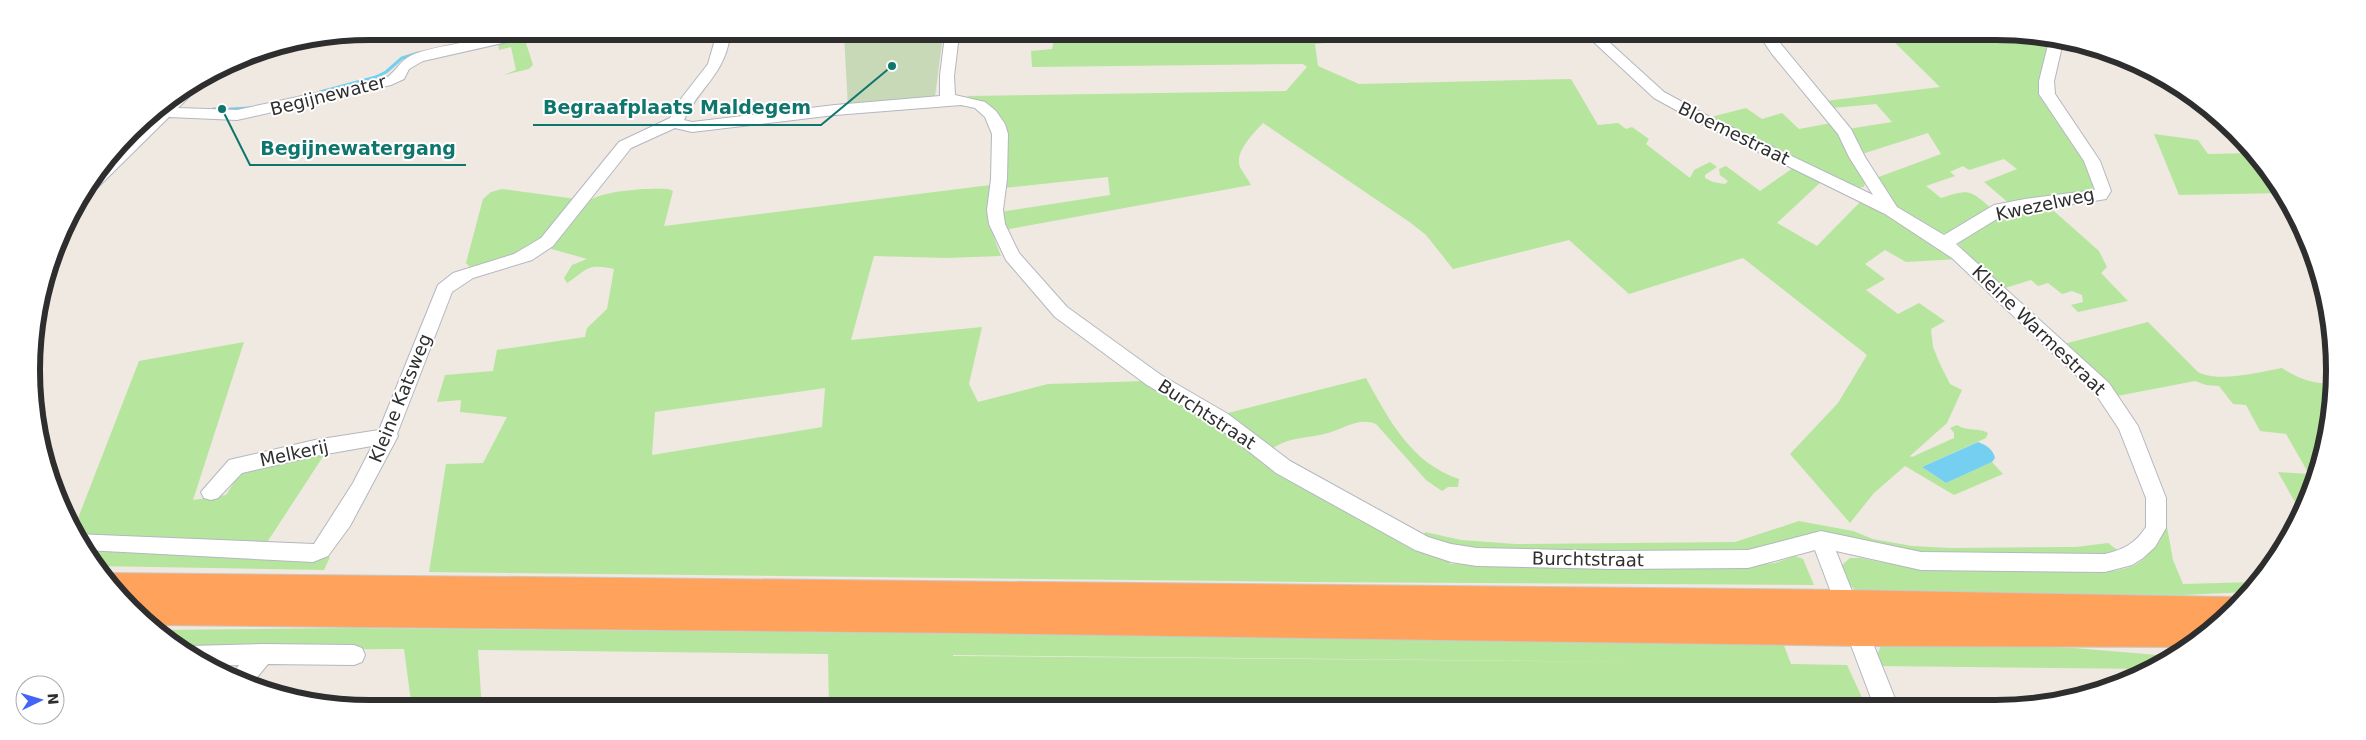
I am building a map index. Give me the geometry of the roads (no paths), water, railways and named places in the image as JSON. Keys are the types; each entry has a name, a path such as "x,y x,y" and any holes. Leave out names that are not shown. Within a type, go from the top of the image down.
{"highway":[{"path":"121,587 1852,618 2196,633"},
{"path":"145,611 951,619 1852,618 2227,605"},
{"path":"2163,608 2221,611"}],"street":[{"name":"Begijnewater","path":"165,112 222,115 257,113 391,81 399,76 403,67 418,58 498,40"},
{"path":"676,121 679,112 705,80 719,56 722,40"},
{"path":"948,100 947,76 951,40"},
{"name":"Bloemestraat","path":"1599,40 1659,96 1891,211"},
{"name":"Kleine Warmestraat","path":"1769,40 1777,52 1845,132 1857,156 1891,211 1944,242 2102,388 2121,413 2156,498 2156,528 2148,542 2124,559 2105,563 1921,561 1897,559 1836,542 1821,540"},
{"name":"Kwezelweg","path":"1944,242 2000,209 2100,195 2103,191 2102,182 2092,160 2047,93 2047,76 2055,56 2056,45"},
{"name":"Burchtstraat","path":"676,121 682,125 692,127 835,110 948,100 962,100 980,105 991,114 1000,134 999,179 995,210 997,224 1012,256 1061,312 1154,380 1221,419 1283,467 1422,544 1477,557 1641,560 1748,559 1821,540"},
{"path":"114,162 170,108"},
{"name":"Kleine Katsweg","path":"88,541 313,553 321,550 366,479 388,436 417,352 444,289 454,279 511,262 539,249 548,242 625,145 676,121"},
{"name":"Melkerij","path":"210,492 236,466 315,448 388,436"},
{"path":"1821,540 1884,700"},
{"path":"204,656 262,654 354,656"},
{"path":"245,675 262,654"}],"water":[{"path":"1978,442 1993,452 1995,458 1992,462 1946,483 1922,467"}],"waterway":[{"path":"467,42 473,40"},
{"path":"320,92 376,77 386,72 402,58 418,53"},
{"path":"230,109 251,108"},
{"path":"213,109 222,109"}],"place":[{"name":"Begraafplaats Maldegem","path":"892,66"},
{"name":"Begijnewatergang","path":"222,109"}]}
